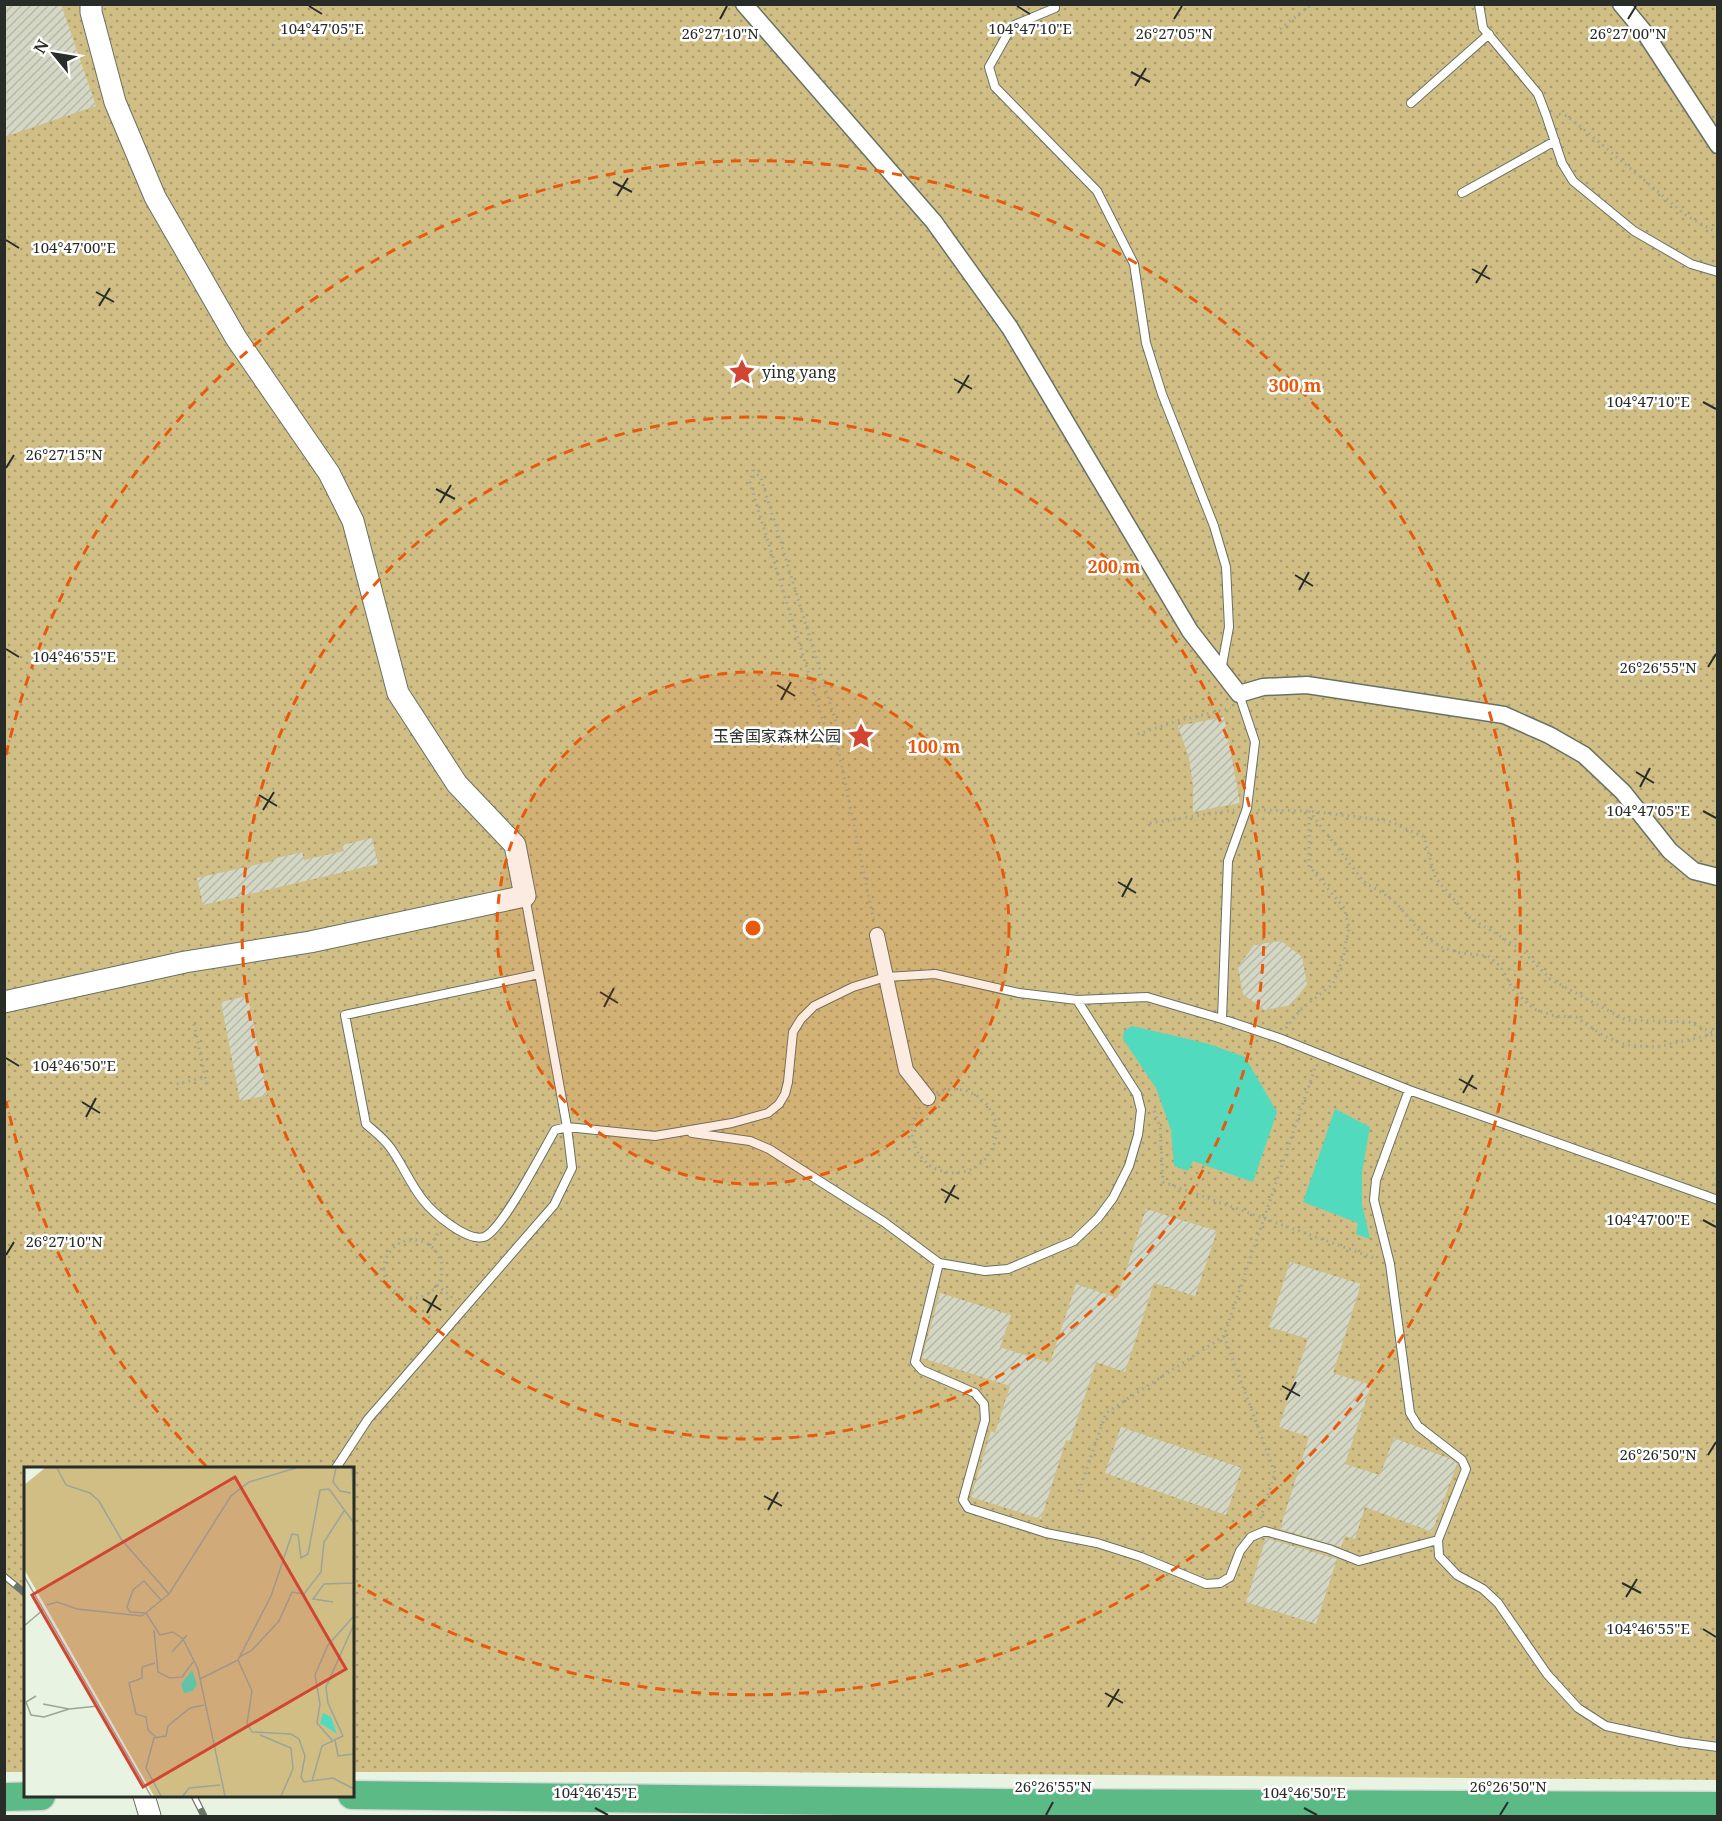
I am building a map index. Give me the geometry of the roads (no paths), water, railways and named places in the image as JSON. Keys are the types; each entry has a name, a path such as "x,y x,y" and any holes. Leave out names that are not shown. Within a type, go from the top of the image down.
{"highway":[{"path":"354,1794 1007,1807 1718,1806"},
{"path":"4,1797 24,1796"}],"street":[{"path":"4,1002 185,962 310,942 525,896 515,845 457,784 398,693 353,521 329,473 236,338 155,197 115,102 91,12 91,4"},
{"path":"744,4 934,222 1010,328 1190,631 1241,699 1263,687 1307,684 1504,715 1549,735 1584,755 1623,792 1670,851 1694,871 1718,877"},
{"path":"1621,4 1645,33 1718,145"},
{"path":"877,935 906,1070 928,1098"},
{"path":"144,1797 150,1816"}],"lane":[{"path":"1054,4 1055,8 1012,26 989,67 995,87 1097,191 1134,264 1146,343 1158,384 1214,526 1226,567 1229,627 1221,671"},
{"path":"1479,4 1483,28 1538,94 1562,163 1573,181 1634,231 1691,264 1718,272"},
{"path":"1411,103 1489,34"},
{"path":"1462,193 1555,141"},
{"path":"1222,1019 1228,861 1246,807 1255,742 1241,699"},
{"path":"337,1467 368,1419 554,1205 572,1168 567,1126 525,896"},
{"path":"539,974 345,1016 366,1124 391,1148 433,1212 454,1227 479,1238 487,1236 494,1230 517,1196 555,1130 567,1126 655,1136 732,1123 768,1113 779,1104 785,1094 793,1032 801,1019 814,1006 853,987 886,977 935,974 1019,993 1077,1000 1146,997 1279,1038 1409,1090 1718,1200"},
{"path":"683,1132 750,1141 769,1149 884,1222 939,1263 985,1271 1008,1269 1074,1241 1098,1218 1113,1198 1129,1166 1138,1135 1141,1110 1137,1094 1077,1000"},
{"path":"1409,1090 1376,1180 1374,1200 1390,1264 1410,1413 1418,1426 1462,1460 1466,1469 1438,1540 1440,1556 1457,1575 1483,1589 1498,1603 1547,1674 1578,1708 1606,1726 1680,1742 1718,1747"},
{"path":"939,1263 915,1362 922,1370 975,1394 984,1404 985,1420 963,1500 968,1508 1046,1533 1097,1544 1141,1557 1206,1584 1220,1583 1230,1576 1240,1551 1251,1537 1265,1531 1359,1561 1438,1540"}],"water":[{"path":"1132,1026 1209,1044 1245,1057 1277,1112 1253,1182 1193,1161 1188,1171 1174,1166 1171,1130 1156,1088 1123,1039 1124,1031"},
{"path":"1335,1109 1370,1127 1362,1172 1362,1204 1370,1239 1356,1234 1358,1223 1303,1202"}],"railway":[{"path":"4,1576 24,1592"},
{"path":"194,1797 204,1816"}],"place":[{"name":"ying yang","path":"742,372"},
{"name":"玉舍国家森林公园","path":"861,736"}]}
